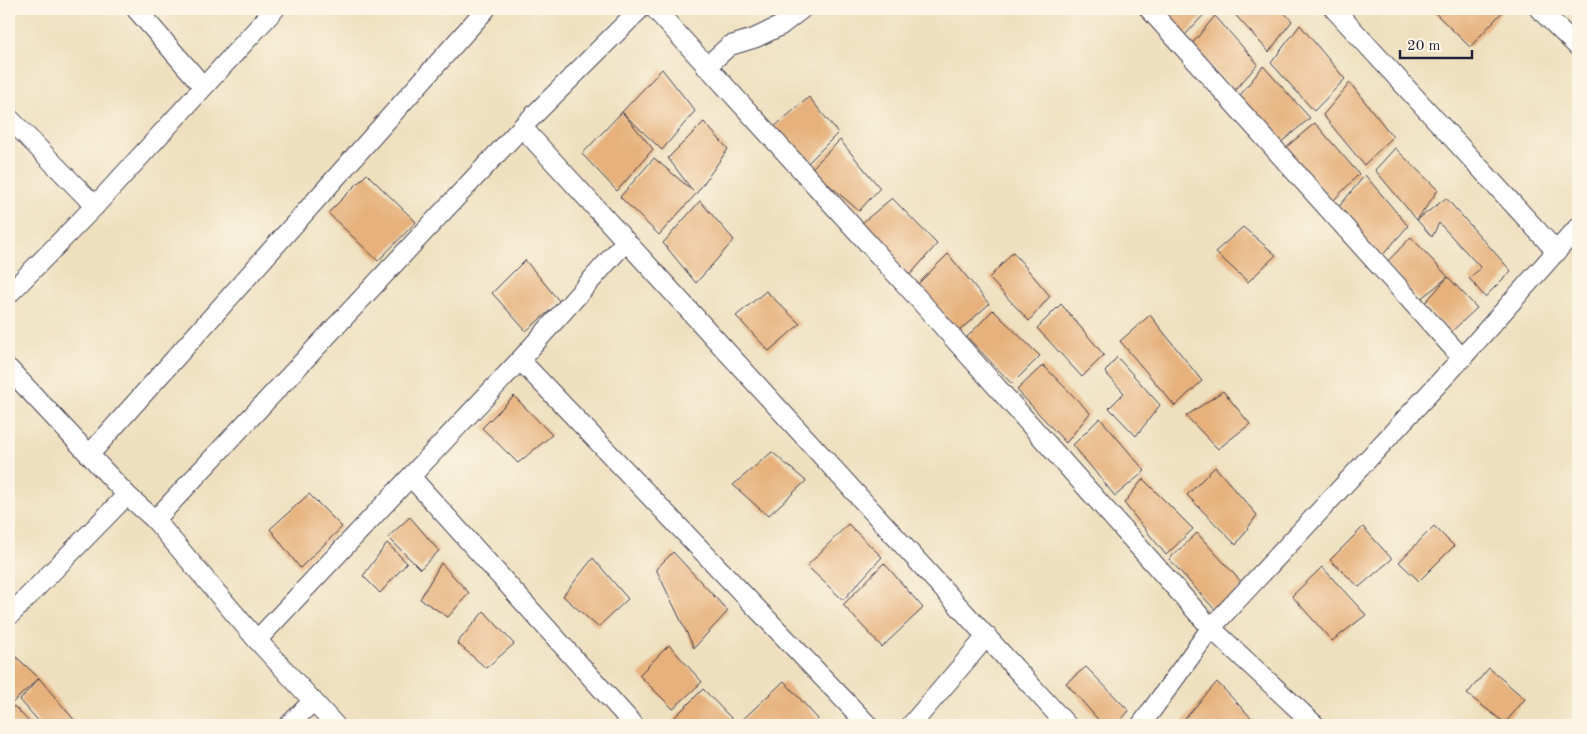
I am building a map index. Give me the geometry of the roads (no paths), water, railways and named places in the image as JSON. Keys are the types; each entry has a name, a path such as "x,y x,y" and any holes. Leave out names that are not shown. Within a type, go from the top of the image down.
{"street":[{"path":"136,9 203,86"},
{"path":"9,294 95,206 275,9"},
{"path":"90,454 486,9"},
{"path":"155,520 522,128 640,9"},
{"path":"655,9 914,294 1211,628 1315,725"},
{"path":"706,66 729,46 755,38 780,26 802,9"},
{"path":"1149,9 1462,358"},
{"path":"1334,9 1557,252"},
{"path":"1540,9 1578,47"},
{"path":"9,118 95,206"},
{"path":"522,128 1067,725"},
{"path":"1141,725 1211,628 1462,358 1557,252 1576,237"},
{"path":"257,640 520,360 626,241"},
{"path":"520,360 868,725"},
{"path":"9,369 127,495 155,520 257,640 335,725"},
{"path":"411,477 634,725"},
{"path":"9,616 127,495"},
{"path":"911,725 987,636"},
{"path":"289,725 313,701"}]}
